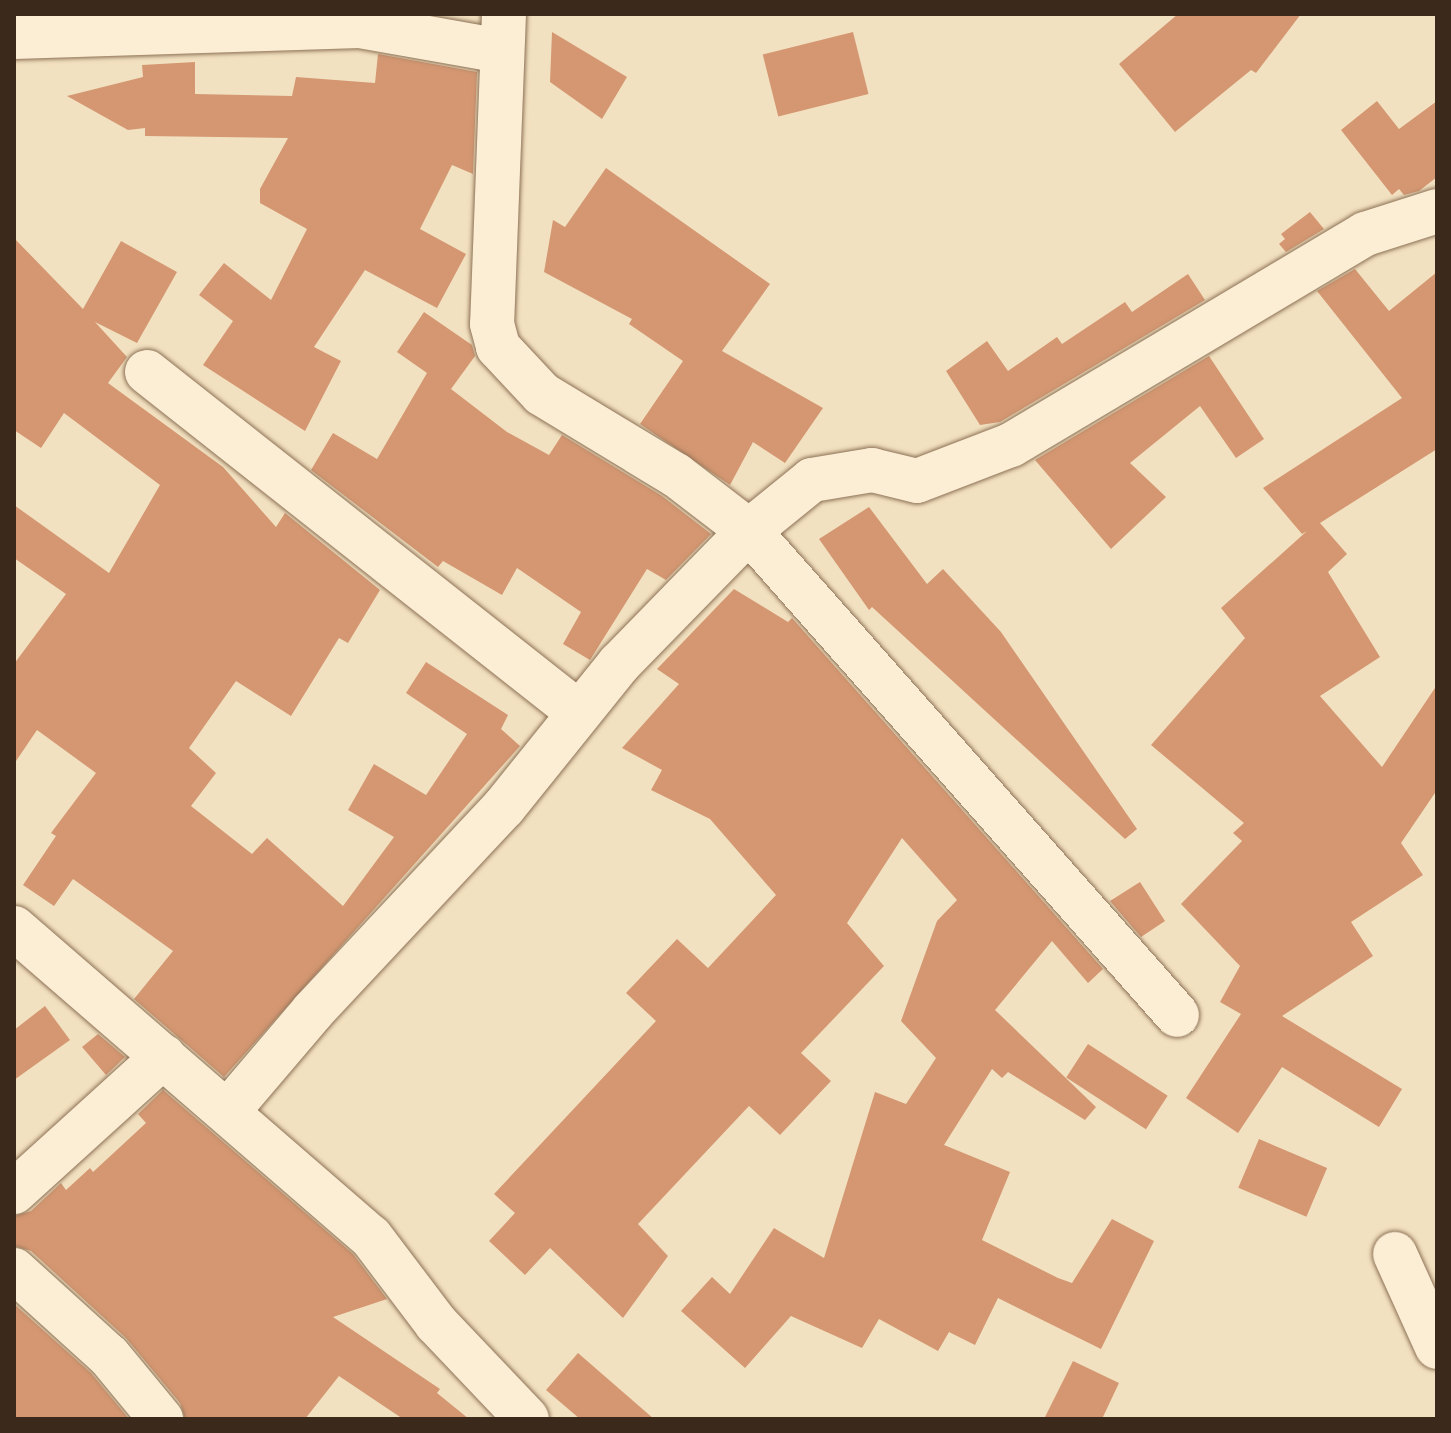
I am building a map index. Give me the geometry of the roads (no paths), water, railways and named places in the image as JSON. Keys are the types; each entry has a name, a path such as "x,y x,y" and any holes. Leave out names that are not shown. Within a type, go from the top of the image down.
{"street":[{"path":"14,37 360,26 503,32 492,324 498,347 542,394 676,475 749,531 1177,1015"},
{"path":"228,1111 313,1011 504,807 578,712 749,531 812,480 872,470 917,481 1011,445 1365,234 1437,211"},
{"path":"147,372 578,712"},
{"path":"14,928 371,1237 436,1323 527,1419"},
{"path":"14,1192 164,1056"},
{"path":"1395,1254 1437,1347"},
{"path":"14,1270 109,1356 161,1419"}]}
